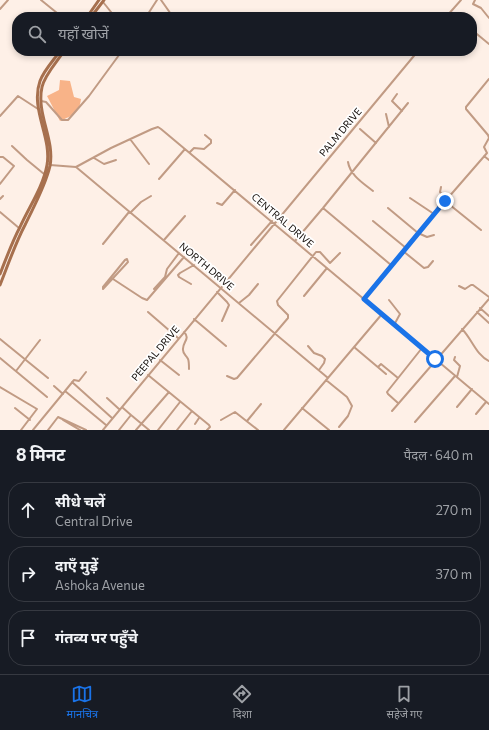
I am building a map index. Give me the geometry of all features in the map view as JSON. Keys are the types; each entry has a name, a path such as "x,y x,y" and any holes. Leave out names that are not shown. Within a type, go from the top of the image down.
{"main road":[{"path":"92,12 102,1"},
{"path":"94,12 102,1"},
{"path":"0,274 19,228 37,193 49,164 45,134 39,109 39,87 41,78 56,56"},
{"path":"0,285 22,230 40,194 49,164 51,148 39,101 44,82 61,56"}],"street":[{"path":"0,9 8,0"},
{"path":"41,0 56,12"},
{"path":"149,12 157,0"},
{"path":"161,0 169,12"},
{"path":"450,12 461,0"},
{"path":"475,0 474,5 481,8 489,18"},
{"path":"102,1 111,12"},
{"path":"477,34 489,44"},
{"path":"39,101 46,102 62,120 68,120 86,101 118,56"},
{"name":"PALM DRIVE","path":"273,222 414,56"},
{"path":"364,299 434,214 488,152 484,147 489,138 488,135 466,109 466,107 489,79"},
{"path":"397,94 392,102 402,111"},
{"path":"0,116 18,96 39,109"},
{"path":"294,241 352,173 408,103"},
{"path":"386,114 389,127"},
{"name":"CENTRAL DRIVE","path":"76,167 130,139 158,127 190,152 489,404"},
{"path":"360,129 376,143"},
{"path":"190,152 194,148 202,150 208,146 211,142 205,135"},
{"path":"130,139 149,164"},
{"path":"12,146 44,174"},
{"path":"159,179 185,149"},
{"path":"484,156 489,160"},
{"path":"0,157 3,157 14,167 0,184"},
{"path":"94,158 104,164 116,160"},
{"path":"348,162 352,173 373,190"},
{"path":"49,164 76,167"},
{"name":"NORTH DRIVE","path":"76,167 319,370 347,397 352,406 348,416 339,427"},
{"path":"441,187 440,192 446,200 481,230"},
{"path":"216,203 222,206 235,190"},
{"path":"0,199 3,196"},
{"path":"103,244 130,212 141,202 151,196"},
{"path":"410,198 434,214"},
{"path":"323,208 391,265"},
{"path":"388,208 418,233 426,237 434,235"},
{"path":"0,212 22,230"},
{"path":"164,240 185,216"},
{"path":"373,221 406,248"},
{"path":"251,245 273,222"},
{"name":"PEEPAL DRIVE","path":"103,430 273,222"},
{"path":"403,251 424,268 428,267 433,261"},
{"path":"227,376 237,378 289,316 278,305 277,301 312,256 318,252 330,263 340,253"},
{"path":"154,289 165,276 166,269 179,253"},
{"path":"113,279 147,300 184,257"},
{"path":"127,259 128,262 113,279 103,288 127,259"},
{"path":"191,284 178,275 194,265"},
{"path":"304,296 328,268"},
{"path":"239,303 249,295 258,284"},
{"path":"392,410 489,298 473,285 465,289 459,286"},
{"path":"216,292 229,305 222,321"},
{"path":"389,300 400,314 394,325"},
{"path":"480,308 489,316"},
{"path":"148,312 178,338"},
{"path":"477,312 489,323"},
{"path":"284,430 382,314"},
{"path":"194,319 226,346"},
{"path":"462,329 469,336 478,352 489,361"},
{"path":"184,332 187,335 187,339 183,347 183,352 188,361 189,368"},
{"path":"0,339 48,378"},
{"path":"16,371 40,340"},
{"path":"308,346 314,353 325,359 319,370"},
{"path":"354,347 386,374"},
{"path":"398,403 387,393 422,348"},
{"path":"415,422 456,376 460,366 454,359 455,357"},
{"path":"0,358 47,397"},
{"path":"160,360 179,375"},
{"path":"378,367 381,364 398,378"},
{"path":"33,430 72,382 75,380 79,381 86,372"},
{"path":"148,375 210,426 207,430"},
{"path":"72,382 112,418"},
{"path":"54,386 64,392 106,425"},
{"path":"0,387 37,408 22,430"},
{"path":"457,407 472,389"},
{"path":"136,430 169,392"},
{"path":"107,398 119,409"},
{"path":"158,430 180,402"},
{"path":"476,414 486,402"},
{"path":"247,421 261,404"},
{"path":"302,407 329,430"},
{"path":"14,408 30,420"},
{"path":"123,408 149,430"},
{"path":"177,430 192,411"},
{"path":"221,420 234,412 258,430"},
{"path":"119,430 131,415"},
{"path":"48,430 58,418 79,429 86,430"},
{"path":"194,424 200,418"}],"shaded area":[{"path":"60,80 70,81 74,97 81,99 77,111 60,121 47,96 59,90"}],"route":[{"path":"435,359 364,299 445,201"}]}
